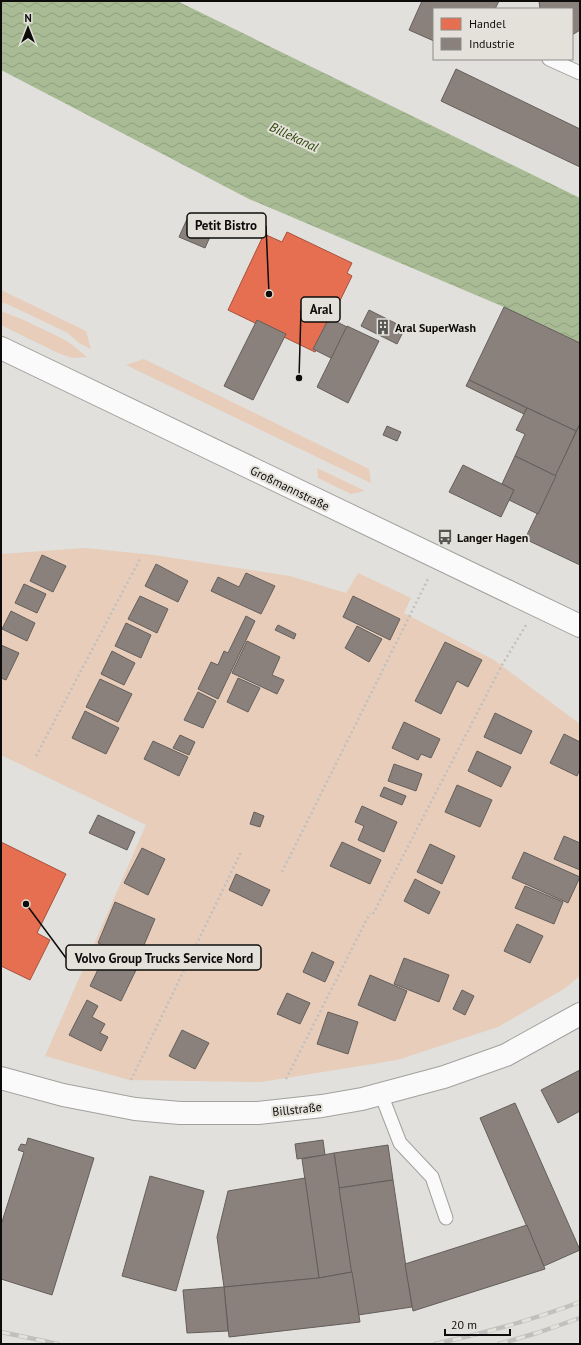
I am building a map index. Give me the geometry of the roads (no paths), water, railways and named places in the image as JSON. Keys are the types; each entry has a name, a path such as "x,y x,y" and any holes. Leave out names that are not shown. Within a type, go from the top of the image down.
{"main road":[{"name":"Großmannstraße","path":"1,348 580,626"},
{"name":"Billstraße","path":"1,1078 63,1095 135,1109 180,1113 258,1113 322,1106 362,1099 444,1077 506,1054 580,1014"}],"lane":[{"path":"551,60 580,74"},
{"path":"381,1094 400,1143 432,1177 446,1218"}],"water":[{"name":"Billekanal","path":"1,1 177,1 580,198 580,343 504,307 249,199 1,70"}],"railway":[{"path":"435,1344 509,1326 580,1302"},
{"path":"499,1344 580,1318"},
{"path":"1,1332 58,1344"}],"place":[{"name":"Petit Bistro","path":"269,294"},
{"name":"Aral SuperWash","path":"383,327"},
{"name":"Aral","path":"299,378"},
{"name":"Langer Hagen","path":"445,537"},
{"name":"Volvo Group Trucks Service Nord","path":"26,904"}]}
